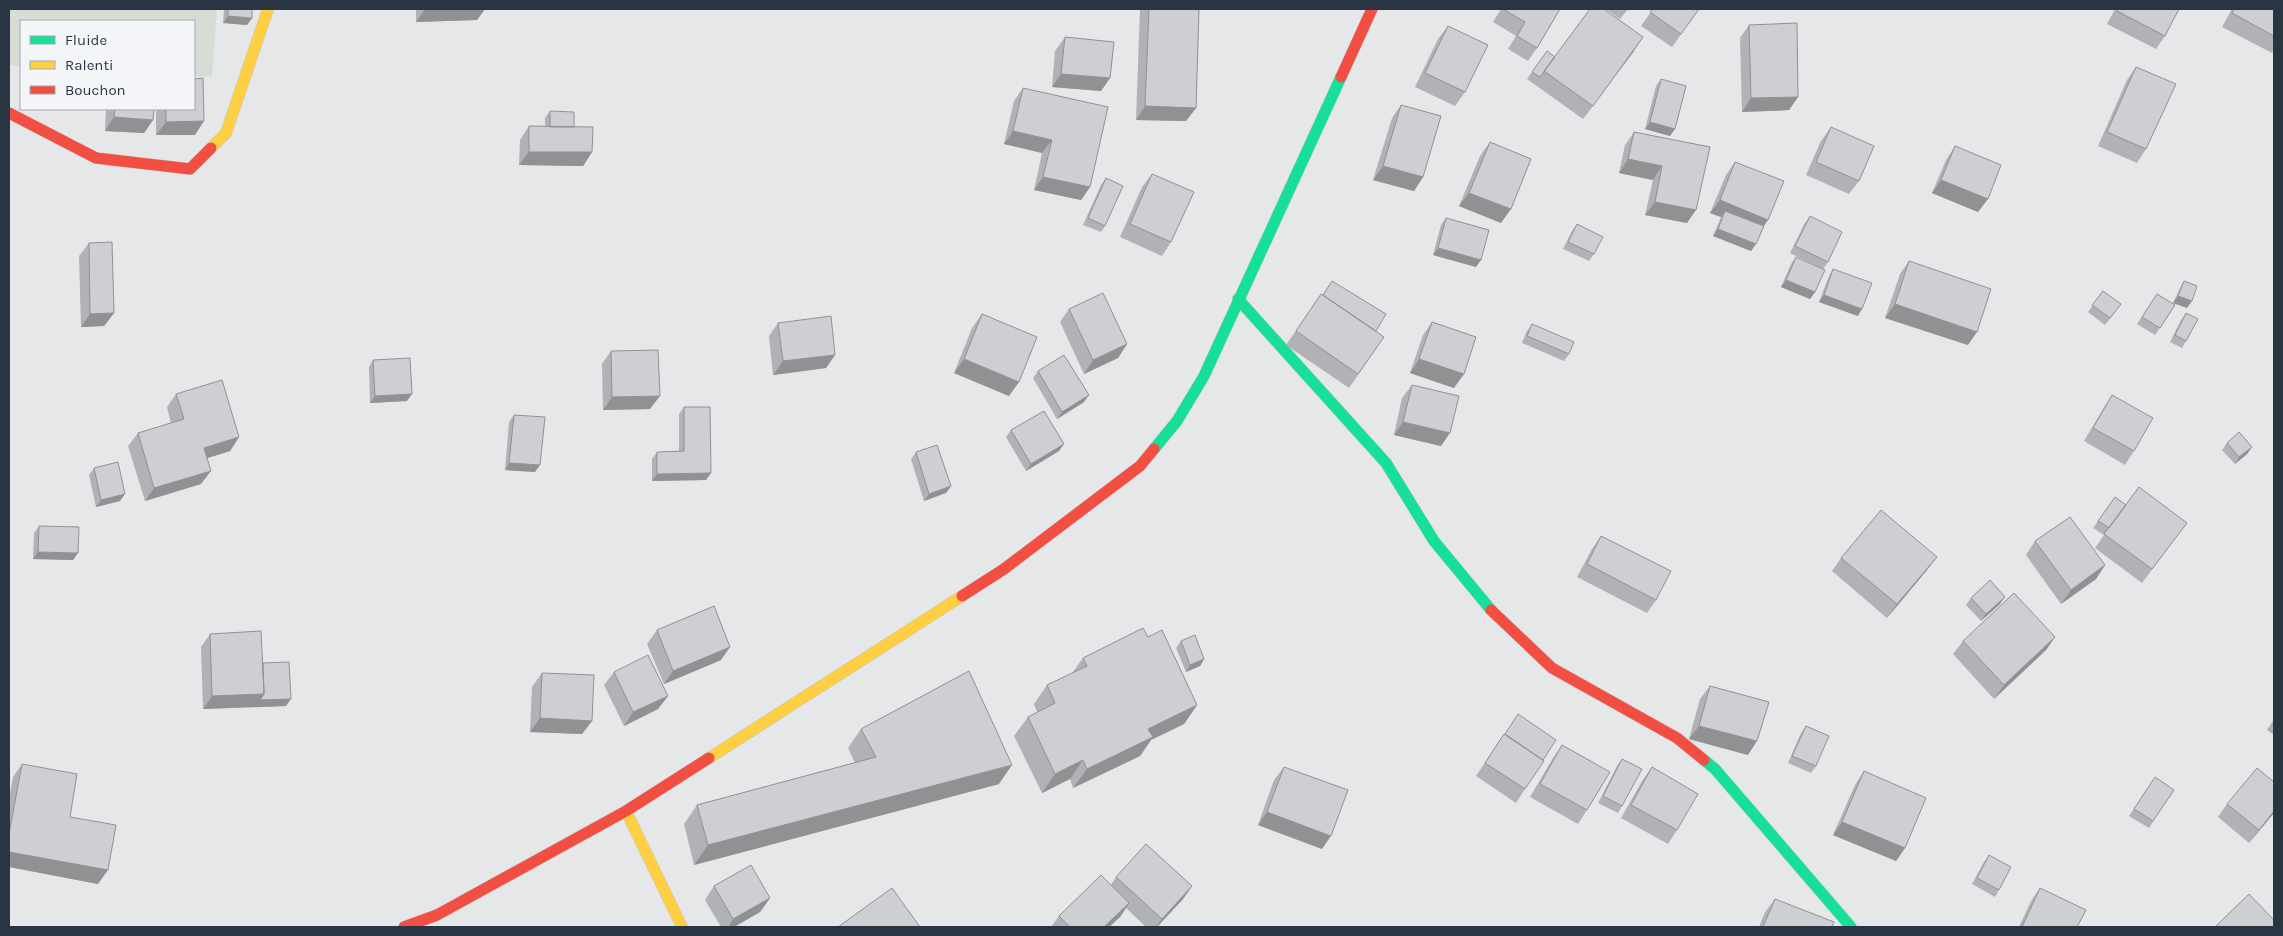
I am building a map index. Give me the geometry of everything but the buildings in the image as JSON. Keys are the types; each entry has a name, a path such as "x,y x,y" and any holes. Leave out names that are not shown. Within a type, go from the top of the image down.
{"street":[{"path":"9,113 96,158 190,169 226,133 268,9"},
{"path":"404,927 437,915 626,811 1004,569 1140,466 1177,421 1204,376 1372,9"},
{"path":"1238,299 1386,463 1434,541 1493,613 1552,668 1677,738 1716,769 1851,927"},
{"path":"626,811 682,927"}],"shaded area":[{"path":"9,9 217,9 212,77 195,76 195,20 20,20 20,66 9,65"}],"traffic: fast":[{"path":"1154,449 1177,421 1204,376 1341,77"},
{"path":"1238,299 1386,463 1434,541 1491,610"},
{"path":"1704,760 1715,769 1851,927"}],"traffic: slow":[{"path":"211,148 226,133 268,9"},
{"path":"709,758 962,596"},
{"path":"626,811 682,927"}],"traffic: jam":[{"path":"1341,77 1372,9"},
{"path":"9,113 96,158 190,169 211,148"},
{"path":"962,596 1004,569 1140,466 1154,449"},
{"path":"1491,610 1552,668 1677,738 1704,760"},
{"path":"404,927 437,915 626,811 709,758"}]}
